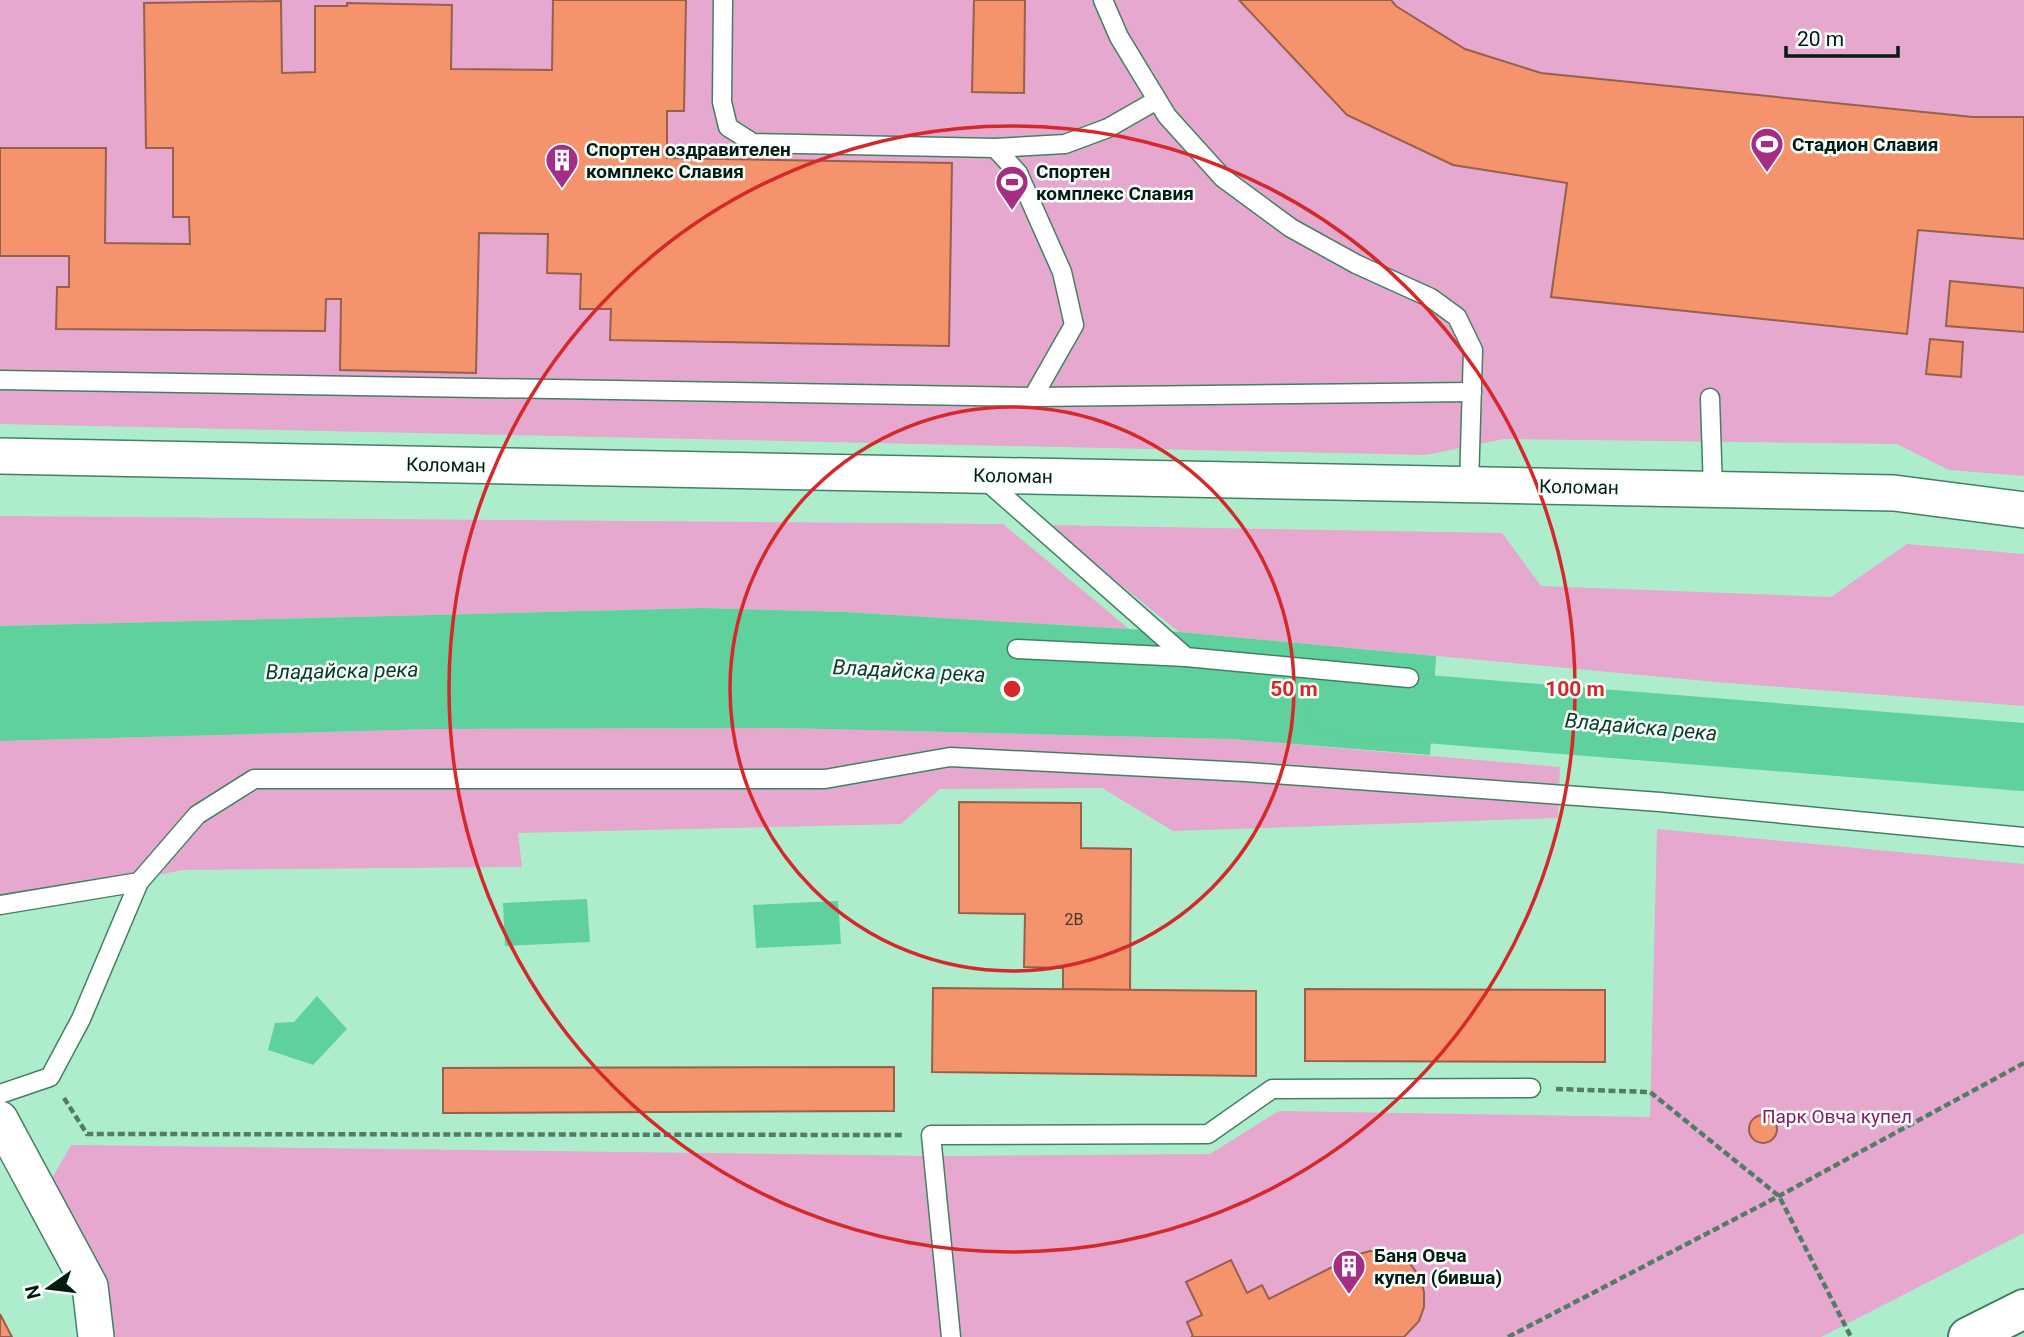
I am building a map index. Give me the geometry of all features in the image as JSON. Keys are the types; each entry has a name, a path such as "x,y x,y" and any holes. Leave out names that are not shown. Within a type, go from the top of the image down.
{"main road":[{"path":"1968,1337 2024,1309"}],"street":[{"name":"Коломан","path":"0,456 1894,494 2024,510"},
{"path":"0,1119 90,1286 96,1337"}],"lane":[{"path":"723,0 722,102 728,127 753,143 995,148 1065,144 1108,128 1157,100"},
{"path":"1103,0 1119,37 1167,116 1223,178 1281,221 1356,264 1430,299 1457,317 1473,350 1469,485"},
{"path":"995,148 1018,173 1062,272 1074,325 1033,397"},
{"path":"0,380 1033,397 1472,392"},
{"path":"1710,397 1713,490"},
{"path":"981,475 1186,657"},
{"path":"1017,649 1186,657 1409,678"},
{"path":"0,1094 50,1077 81,1019 139,883 197,815 254,779 825,779 950,757 1245,772 1591,797 2024,837"},
{"path":"0,905 139,883"},
{"path":"951,1337 931,1135 1208,1134 1272,1090 1531,1088"}],"path":[{"path":"1508,1337 1779,1196 2024,1063"},
{"path":"50,1077 87,1134 931,1135"},
{"path":"1531,1088 1650,1092 1779,1196 1851,1337"}],"green space":[{"name":"Спортен комплекс Славия","path":"0,0 2024,0 2024,476 1949,470 1897,444 1504,439 1426,455 0,424"},
{"path":"0,516 1003,524 1129,629 844,612 703,608 0,626"},
{"path":"1047,525 1502,533 1541,586 1831,597 1907,544 2024,554 2024,706 1716,682 1179,632"},
{"path":"783,728 1233,739 1560,767 1558,818 1173,831 1102,788 940,789 901,824 518,833 522,867 183,870 0,905 0,741 434,729"},
{"name":"Парк Овча купел","path":"1657,829 2024,864 2024,1233 1821,1337 111,1337 50,1182 71,1145 933,1156 1210,1154 1279,1111 1650,1117"}],"water":[{"path":"703,608 844,612 1179,632 1436,656 1430,755 1233,739 783,728 434,729 0,741 0,626"},
{"path":"587,899 590,942 505,946 503,903"},
{"path":"838,901 841,944 756,948 753,905"},
{"path":"317,996 347,1029 313,1065 268,1050 275,1023 294,1022"}],"building":[{"name":"Спортен оздравителен комплекс Славия","path":"553,0 686,0 684,111 667,111 667,158 952,163 949,346 610,340 611,309 580,309 581,274 547,273 548,234 479,233 476,373 340,370 341,299 326,299 325,331 56,329 57,287 69,287 69,256 0,256 0,148 106,148 105,243 190,244 189,217 173,217 173,148 146,148 144,3 281,1 282,73 315,72 315,6 347,6 347,3 452,5 451,69 552,70"},
{"path":"974,0 1025,0 1024,93 972,92"},
{"name":"Стадион Славия","path":"1239,0 1391,0 1396,6 1465,49 1541,73 1973,117 2024,117 2024,239 1918,230 1907,334 1551,297 1567,183 1453,165 1347,115"},
{"path":"1950,281 2024,288 2024,332 1946,326"},
{"path":"1930,339 1963,342 1961,377 1926,374"},
{"path":"959,802 1081,803 1081,848 1131,849 1130,990 1063,989 1063,968 1024,967 1025,914 959,913"},
{"path":"933,988 1256,991 1256,1076 932,1072"},
{"path":"1305,989 1605,990 1605,1062 1305,1061"},
{"path":"894,1067 894,1111 443,1113 443,1068"},
{"path":"1763,1115 1773,1119 1777,1129 1773,1139 1763,1143 1753,1139 1749,1129 1753,1119"},
{"name":"Баня Овча купел (бивша)","path":"1370,1251 1399,1256 1411,1265 1420,1277 1424,1307 1419,1321 1404,1337 1191,1337 1193,1336 1187,1322 1202,1315 1186,1282 1231,1260 1247,1293 1262,1285 1269,1299 1356,1255"},
{"path":"0,1314 12,1337 0,1337"}],"waterway":[{"name":"Владайска река","path":"1339,702 2024,757"}],"place":[{"name":"Стадион Славия","path":"1767,174"},
{"name":"Спортен оздравителен комплекс Славия","path":"562,190"},
{"name":"Спортен комплекс Славия","path":"1012,212"},
{"name":"Баня Овча купел (бивша)","path":"1349,1296"}]}
